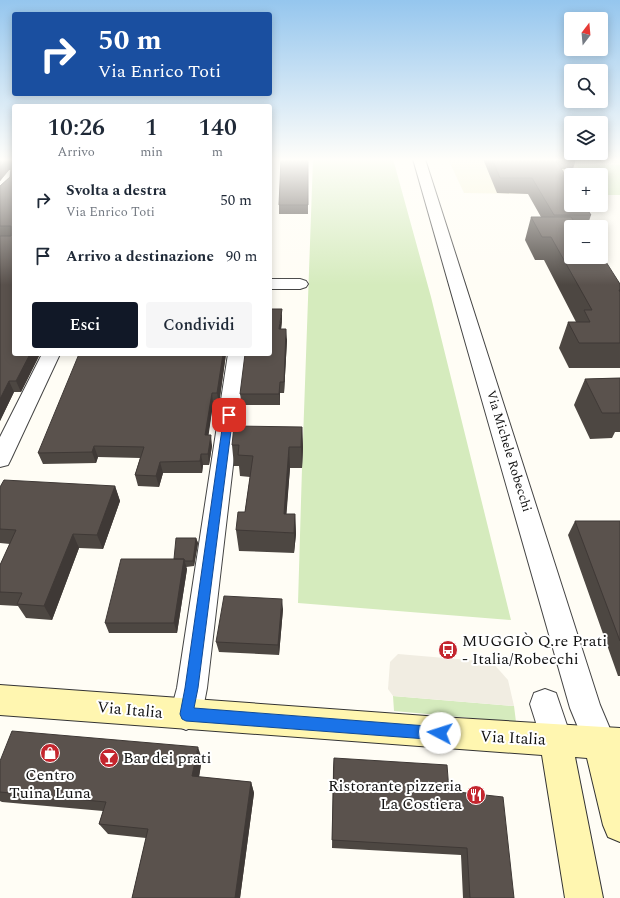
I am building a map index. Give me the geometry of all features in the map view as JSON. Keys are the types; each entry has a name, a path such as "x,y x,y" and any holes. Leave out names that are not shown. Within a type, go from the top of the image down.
{"street":[{"name":"Via Michele Robecchi","path":"432,201 585,708 610,744"},
{"path":"272,284 300,284"},
{"path":"0,459 50,356"},
{"path":"186,714 193,680 237,356"},
{"name":"Via Italia","path":"0,700 440,733 610,744"},
{"path":"545,704 556,740 584,898"},
{"path":"610,744 620,825"}],"green space":[{"path":"312,201 405,201 431,297 511,620 298,603"},
{"path":"393,696 514,706 516,722 394,711"}],"shaded area":[{"path":"398,654 492,662 508,680 514,706 393,696 388,689 390,662"}],"building":[{"path":"0,201 12,201 12,356 29,356 16,381 9,381 0,399 0,236 11,236 11,226 0,226"},
{"path":"279,201 308,201 308,205 279,205"},
{"path":"546,201 564,201 564,212 589,212 591,215 554,215"},
{"path":"531,217 571,217 573,220 564,220 564,260 551,237 542,237"},
{"path":"566,264 607,264 620,284 620,343 579,343 568,322 590,322 584,310 592,310"},
{"path":"272,309 282,309 279,329 286,329 284,382 280,382 279,394 240,394 245,356 272,356"},
{"path":"78,356 223,356 217,393 212,393 205,435 211,435 208,454 201,454 200,461 160,462 156,476 135,475 144,447 94,446 92,452 38,453"},
{"path":"620,378 620,413 602,413 585,379"},
{"path":"234,426 302,427 301,447 289,447 284,514 295,514 294,533 236,530 238,512 245,512 253,456 238,455 239,445 232,445"},
{"path":"4,480 115,486 97,535 73,534 44,606 17,604 22,593 0,592 0,565 16,530 0,529 0,487"},
{"path":"575,521 620,521 620,641"},
{"path":"176,538 196,538 193,561 174,559"},
{"path":"121,559 184,559 174,623 105,623"},
{"path":"224,596 282,599 278,645 216,642"},
{"path":"12,731 198,747 192,776 251,782 235,898 132,898 148,829 99,824 106,802 0,792 0,761"},
{"path":"334,758 447,765 449,791 503,797 514,898 470,898 467,848 332,840"}],"place":[{"name":"MUGGIÒ Q.re Prati - Italia/Robecchi","path":"448,650"},
{"name":"Centro Tuina Luna","path":"50,753"},
{"name":"Bar dei prati","path":"109,758"},
{"name":"Ristorante pizzeria La Costiera","path":"476,795"}],"route":[{"path":"229,415 192,688 186,714 440,733"}]}
